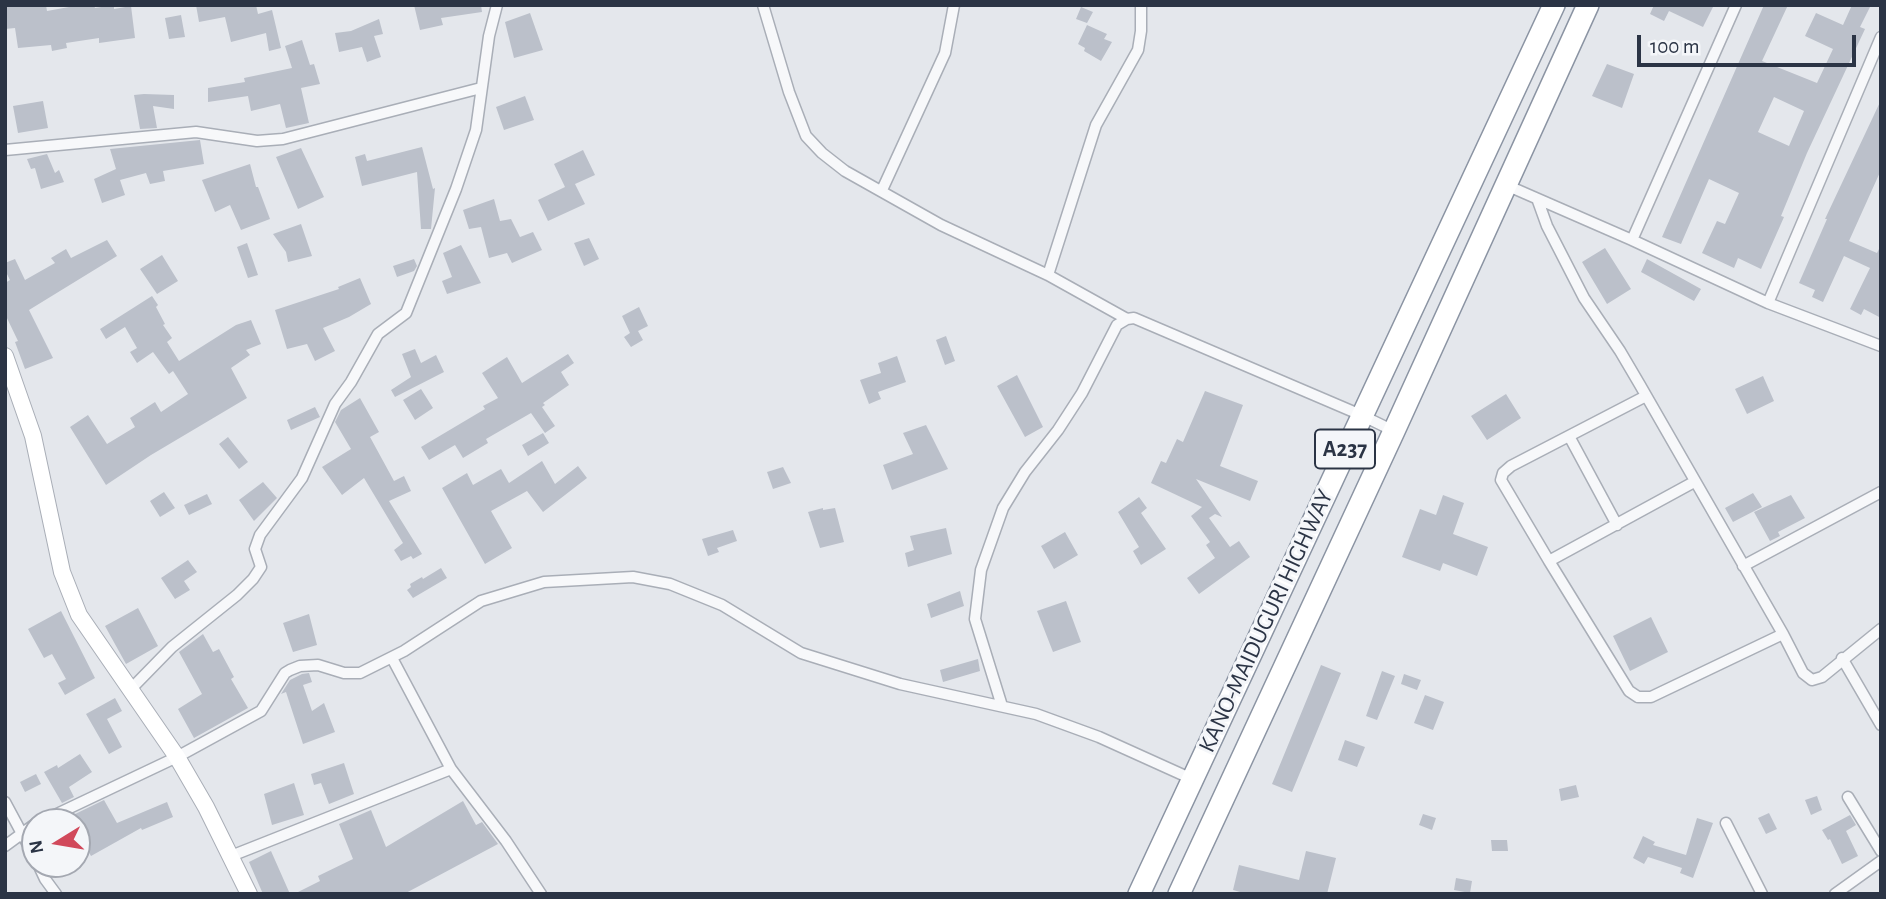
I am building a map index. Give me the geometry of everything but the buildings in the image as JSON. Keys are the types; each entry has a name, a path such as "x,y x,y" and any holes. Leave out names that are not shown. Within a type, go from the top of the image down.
{"highway":[{"name":"KANO-MAIDUGURI HIGHWAY","path":"1139,894 1553,5"},
{"name":"KANO-MAIDUGURI HIGHWAY","path":"1182,893 1588,5"}],"street":[{"path":"130,690 172,647 253,579 261,566 255,549 260,535 302,478 335,404 351,382 378,334 407,313 456,189 476,130 489,36 498,5"},
{"path":"763,5 789,92 806,136 822,153 845,171 941,225 1048,275 1127,319"},
{"path":"882,190 944,53 954,5"},
{"path":"1632,240 1736,5"},
{"path":"1048,275 1096,125 1138,50 1142,7"},
{"path":"1768,303 1881,37"},
{"path":"5,150 196,132 257,141 283,139 481,88"},
{"path":"1506,185 1768,303 1881,346"},
{"path":"1538,201 1546,226 1584,298 1620,351 1783,634 1802,673 1812,680 1822,677 1842,658 1881,629"},
{"path":"1002,706 975,620 981,570 1003,508 1025,472 1058,430 1082,393 1117,325 1133,318 1394,431"},
{"path":"5,356 33,436 62,572 79,615 177,757 249,894"},
{"path":"1646,396 1511,467 1503,473 1501,480 1629,691 1638,697 1651,697 1783,634"},
{"path":"1569,436 1617,525"},
{"path":"1549,561 1694,482"},
{"path":"1743,566 1881,492"},
{"path":"69,808 177,757 261,711 285,673 290,670 300,666 318,665 344,673 360,673 392,657 481,601 544,582 633,577 670,583 722,605 801,653 900,684 1037,714 1099,737 1192,779"},
{"path":"392,657 451,769 506,841 541,894"},
{"path":"1842,658 1881,725"},
{"path":"231,856 451,769"},
{"path":"1849,797 1881,852"},
{"path":"5,802 21,828"},
{"path":"1726,823 1762,894"},
{"path":"5,846 21,835"},
{"path":"1835,894 1881,861"},
{"path":"45,878 56,894"}]}
